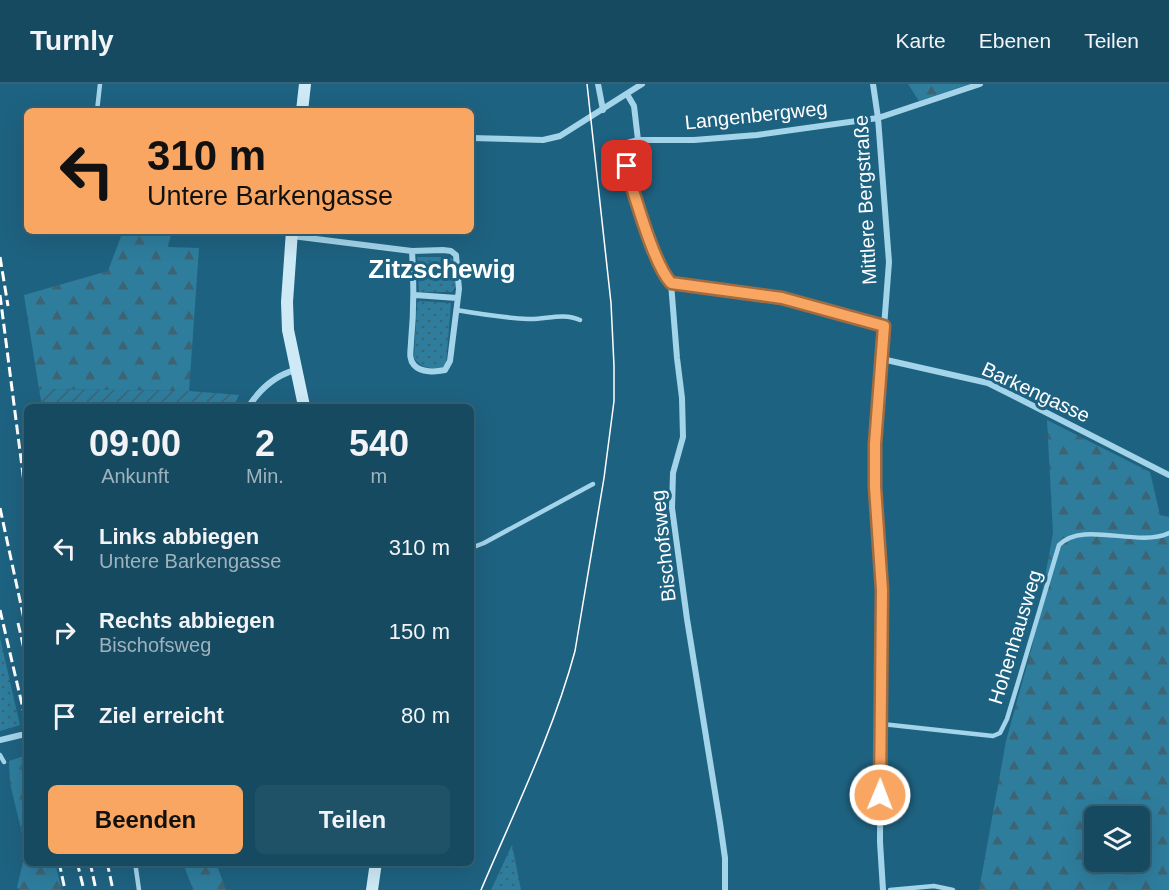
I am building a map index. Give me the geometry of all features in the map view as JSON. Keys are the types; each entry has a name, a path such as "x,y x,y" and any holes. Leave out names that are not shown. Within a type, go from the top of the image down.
{"main road":[{"path":"302,108 305,84"},
{"path":"292,234 287,302 288,330 304,404"},
{"path":"372,890 375,866"}],"street":[{"path":"598,84 603,110"},
{"path":"474,138 543,140 560,136 642,84"},
{"name":"Mittlere Bergstraße","path":"873,84 878,118 889,262 875,444 875,487 882,590 880,842 882,890"},
{"name":"Langenbergweg","path":"638,140 694,140 757,135 878,118 980,84"},
{"path":"610,148 638,140 634,106 627,94"},
{"name":"Bischofsweg","path":"638,140 627,149 625,157 629,178 658,260 671,283 682,398 683,437 673,473 672,508 725,858 725,890"},
{"path":"292,234 412,251 452,251 456,255 459,289 449,365 445,370 434,372 421,370 416,368 410,358 415,296 412,251"},
{"path":"671,283 782,298 884,326"},
{"path":"415,296 457,298"},
{"name":"Barkengasse","path":"882,359 988,383 1169,475"},
{"path":"250,404 268,383 295,370"},
{"path":"0,740 21,735"}],"lane":[{"path":"97,108 100,84"},
{"path":"456,310 531,320 557,316 580,320"},
{"path":"474,547 593,483"},
{"name":"Hohenhausweg","path":"882,724 993,736 1000,733 1007,719 1059,544 1071,536 1144,538 1169,533"},
{"path":"0,755 4,762"},
{"path":"136,866 139,890"},
{"path":"890,890 934,886 953,890"}],"green space":[{"path":"908,84 969,84 919,101"},
{"path":"122,234 171,234 168,247 199,248 189,391 39,389 24,295 108,271"},
{"path":"417,257 450,257 454,260 456,286 452,292 419,292"},
{"path":"420,301 451,303 446,364 441,369 422,366 414,358 417,303"},
{"path":"39,389 189,391 239,395 235,404 42,404"},
{"path":"1047,420 1150,472 1160,515 1169,517 1169,890 979,890 1006,741 1032,647 1053,533"},
{"path":"0,638 20,725 0,731"},
{"path":"24,756 24,842 10,783 9,761"},
{"path":"512,845 521,890 491,890"},
{"path":"24,858 24,866 56,866 62,890 20,890 17,887"},
{"path":"184,866 217,866 226,890 193,890"}],"tram line":[{"path":"481,890 532,772 566,682 575,651 604,478 614,401 614,366 611,303 587,84"}],"railway":[{"path":"0,257 8,306"},
{"path":"0,295 24,483"},
{"path":"0,508 24,619"},
{"path":"0,610 24,713"},
{"path":"18,623 24,649"},
{"path":"60,866 65,890"},
{"path":"78,866 84,890"},
{"path":"91,866 96,890"},
{"path":"108,866 113,890"}],"district":[{"name":"Zitzschewig","path":"442,269"}],"route":[{"path":"627,166 629,178 658,260 671,283 782,298 884,326 875,444 875,487 882,590 880,795"}]}
